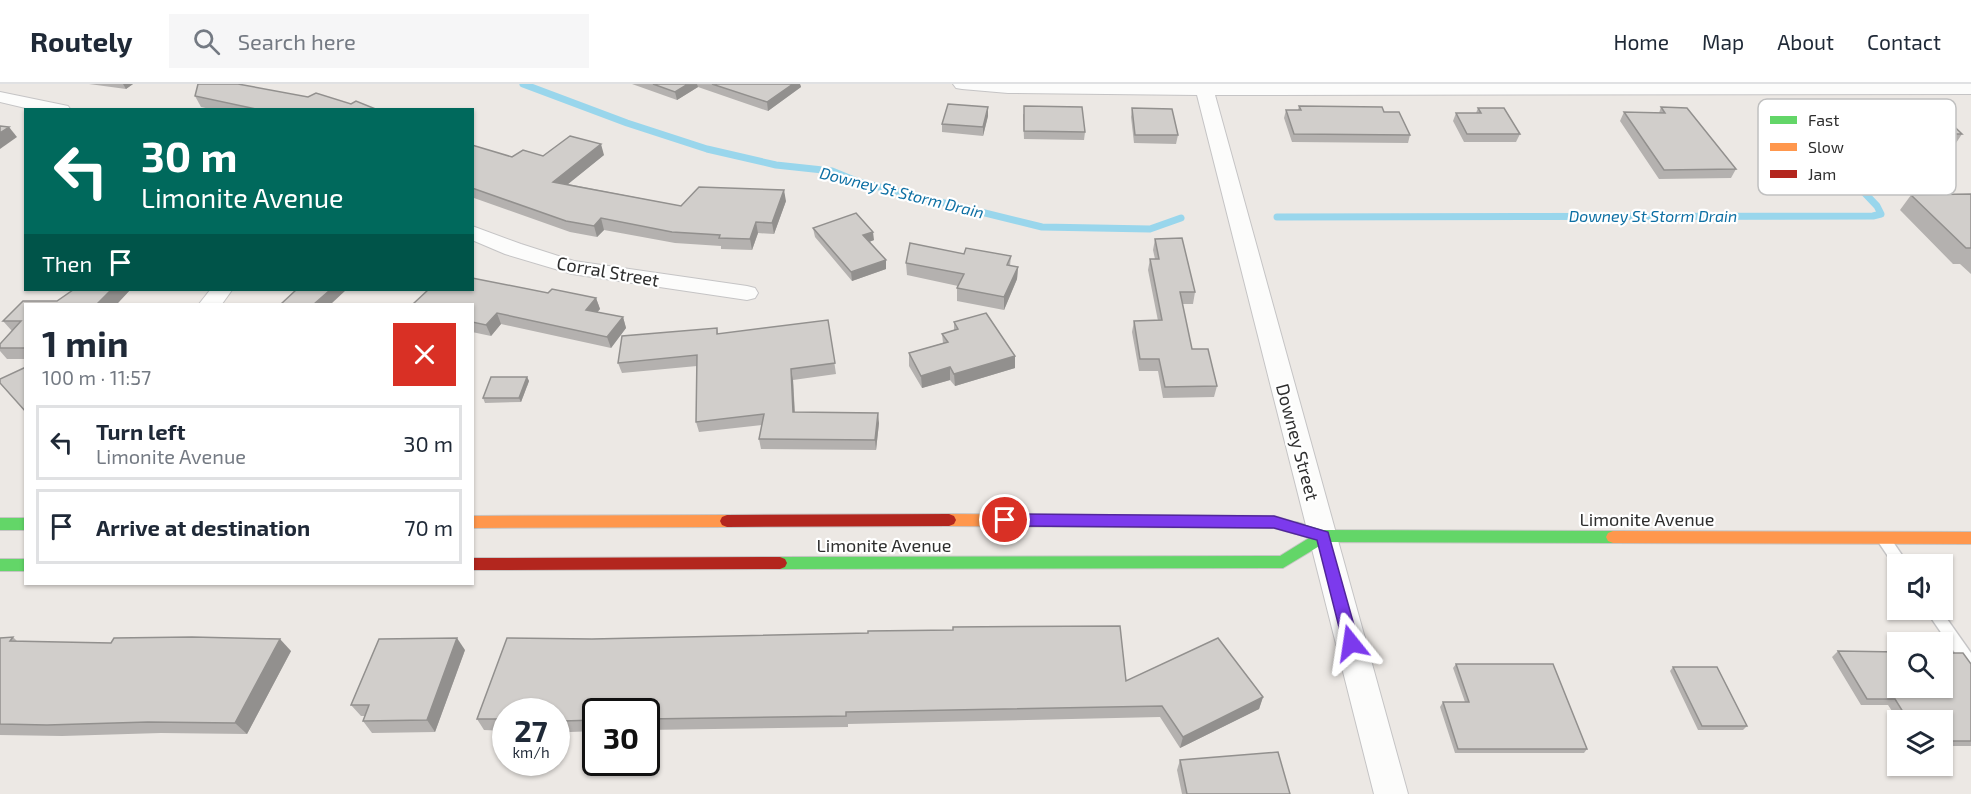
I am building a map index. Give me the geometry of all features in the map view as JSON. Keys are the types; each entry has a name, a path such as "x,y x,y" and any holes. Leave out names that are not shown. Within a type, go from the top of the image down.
{"main road":[{"name":"Limonite Avenue","path":"474,522 1016,520 1274,522 1323,536 1971,538"},
{"path":"0,524 24,524"},
{"name":"Limonite Avenue","path":"474,564 1283,562 1323,536"},
{"path":"0,566 24,565"}],"street":[{"path":"0,87 6,84"},
{"path":"962,84 1205,90 1384,87 1971,89"},
{"name":"Downey Street","path":"1205,90 1392,794"},
{"path":"0,97 52,108"},
{"name":"Corral Street","path":"474,233 513,249 572,267 747,293"},
{"path":"211,303 220,291"}],"lane":[{"path":"1882,537 1894,554"},
{"path":"1940,620 1971,665"}],"building":[{"path":"198,84 238,84 308,97 316,93 351,104 356,101 373,108 252,108 195,96"},
{"path":"653,84 688,84 675,92"},
{"path":"712,84 793,84 767,102"},
{"path":"948,104 988,107 983,127 942,124"},
{"path":"1024,106 1082,107 1085,132 1024,131"},
{"path":"1299,106 1382,107 1384,112 1399,112 1410,135 1294,134 1286,110 1301,110"},
{"path":"1661,107 1687,108 1736,169 1664,170 1624,112 1665,113"},
{"path":"1132,108 1172,109 1178,135 1135,135"},
{"path":"1478,108 1504,108 1520,134 1467,134 1456,113 1481,113"},
{"path":"0,126 9,127 0,133"},
{"path":"570,136 601,144 553,182 681,206 699,187 784,190 772,223 756,222 750,239 672,232 601,218 594,226 566,221 474,189 474,146 512,157 523,150 543,156"},
{"path":"1971,194 1971,248 1966,248 1911,195"},
{"path":"856,213 873,232 863,235 886,260 851,272 813,228"},
{"path":"1182,238 1195,292 1180,292 1192,349 1208,349 1217,386 1165,387 1159,359 1140,359 1134,321 1162,320 1150,259 1159,259 1155,239"},
{"path":"910,243 964,254 966,248 1011,256 1007,265 1018,267 1004,297 957,288 964,274 906,263"},
{"path":"474,278 548,293 552,289 596,298 586,310 623,317 607,337 497,313 486,325 474,322 474,303 414,303 427,291 474,291"},
{"path":"72,291 110,291 98,303 24,303 24,348 0,348 0,344 21,321 3,321 23,301 57,301"},
{"path":"295,291 329,291 315,303 282,303"},
{"path":"986,313 1015,356 954,374 950,367 921,376 909,353 948,342 942,334 958,329 954,322"},
{"path":"828,320 835,363 791,369 793,412 878,413 875,440 759,439 764,414 696,422 697,355 618,363 622,336 717,328 717,334"},
{"path":"24,368 24,410 0,383 0,379"},
{"path":"491,377 527,377 519,398 483,398"},
{"path":"1120,626 1126,681 1218,638 1263,697 1183,737 1162,706 846,712 846,716 660,719 660,698 582,698 582,720 570,721 570,698 492,698 492,719 477,719 507,638 592,639 868,633 868,631 953,630 953,627"},
{"path":"13,637 10,641 111,643 114,638 280,639 235,723 0,724 0,638"},
{"path":"457,638 427,720 363,721 369,705 351,705 379,639"},
{"path":"1838,651 1887,652 1887,698 1953,698 1953,653 1963,653 1971,664 1971,741 1953,741 1953,710 1902,710 1895,699 1867,699"},
{"path":"1456,664 1553,664 1587,749 1458,749 1443,702 1469,702"},
{"path":"1673,667 1717,667 1747,726 1702,726"},
{"path":"1278,752 1290,794 1187,794 1180,760"}],"waterway":[{"name":"Downey St Storm Drain","path":"523,84 627,123 707,149 776,165 832,171 859,182 1042,227 1150,229 1181,218"},
{"name":"Downey St Storm Drain","path":"1277,217 1873,216 1881,214 1867,195"}],"traffic: fast":[{"path":"0,524 24,524"},
{"path":"1296,528 1323,536 1613,537"},
{"path":"780,563 1283,562 1323,536"},
{"path":"0,565 24,565"}],"traffic: slow":[{"path":"949,520 1274,522 1296,528"},
{"path":"474,522 727,521"},
{"path":"1613,537 1971,538"}],"traffic: jam":[{"path":"727,521 949,520"},
{"path":"474,564 780,563"}],"route":[{"path":"1005,520 1274,522 1323,536 1351,643"}]}
